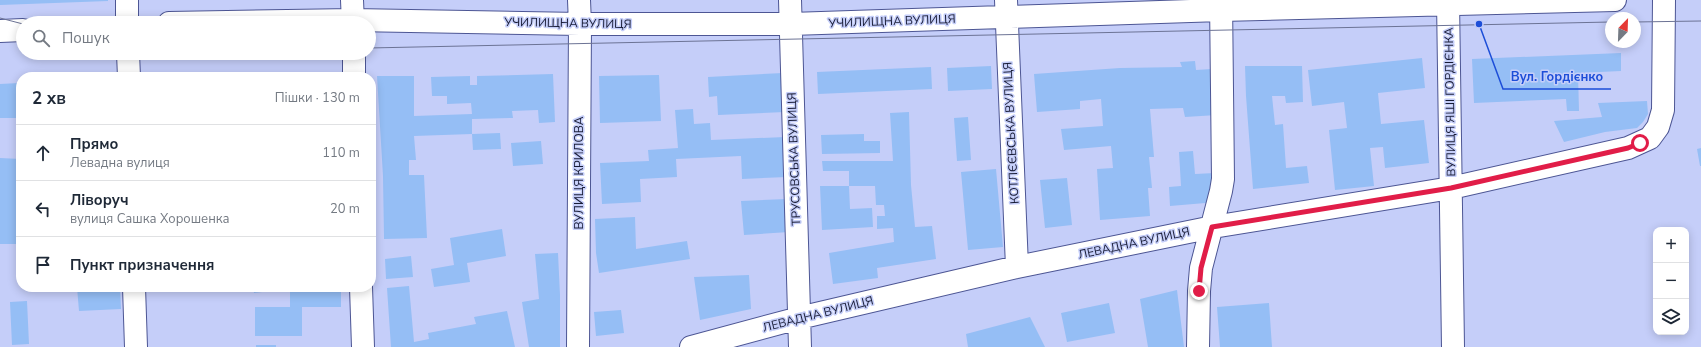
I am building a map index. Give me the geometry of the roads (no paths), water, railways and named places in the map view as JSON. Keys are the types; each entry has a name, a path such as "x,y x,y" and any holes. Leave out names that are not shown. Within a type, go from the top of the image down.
{"street":[{"path":"127,0 127,16"},
{"name":"ВУЛИЦЯ КРИЛОВА","path":"578,347 579,0"},
{"name":"ТРУСОВСЬКА ВУЛИЦЯ","path":"790,0 800,347"},
{"name":"УЧИЛИЩНА ВУЛИЦЯ","path":"311,16 352,14 580,24 791,24 1006,8 1615,0"},
{"name":"ЛЕВАДНА ВУЛИЦЯ","path":"691,347 799,318 1017,267 1212,227 1451,188 1628,148 1650,138 1658,127 1663,110 1664,0"},
{"name":"ВУЛИЦЯ ЯШІ ГОРДІЄНКА","path":"1448,2 1454,347"},
{"path":"1198,347 1201,268 1223,179 1221,5"},
{"name":"КОТЛЄЄВСЬКА ВУЛИЦЯ","path":"1006,8 1017,267"},
{"path":"0,31 16,30"},
{"path":"128,60 129,72"},
{"path":"354,60 354,72"},
{"path":"134,292 136,347"},
{"path":"361,292 363,347"}],"tram line":[{"path":"0,18 16,22"},
{"path":"1641,22 1701,21"},
{"path":"376,48 1605,22"}],"place":[{"name":"Вул. Гордієнко","path":"1479,24"}]}
